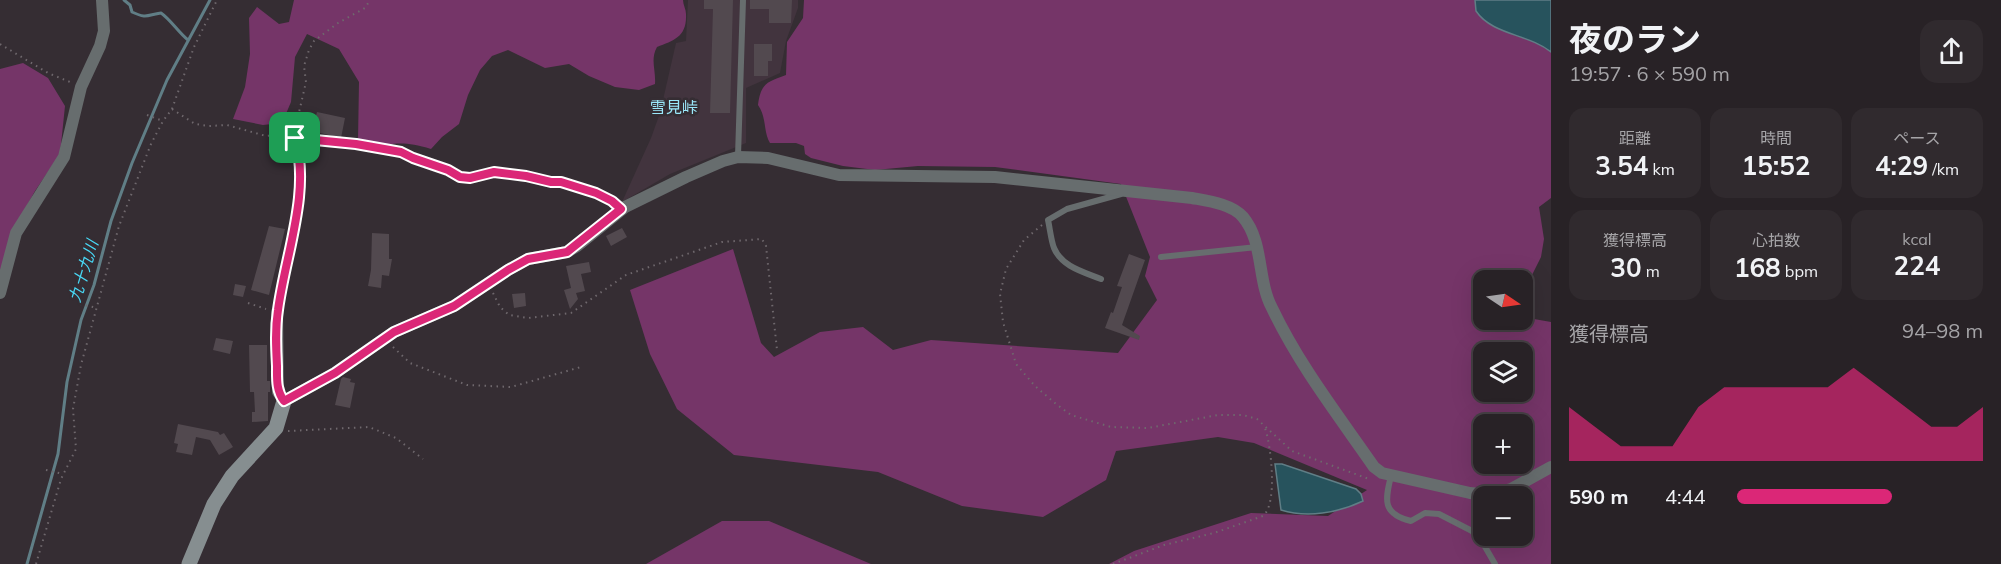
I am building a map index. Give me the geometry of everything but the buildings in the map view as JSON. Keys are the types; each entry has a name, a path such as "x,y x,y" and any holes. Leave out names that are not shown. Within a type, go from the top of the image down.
{"street":[{"path":"0,293 16,233 64,157 81,87 100,46 104,31 102,0"},
{"path":"189,564 214,504 232,476 276,428 284,401 335,373 394,332 454,306 528,259 567,252 621,209 686,177 738,157 768,158 839,175 995,177 1192,198 1221,204 1242,215 1255,239 1262,279 1270,306 1303,364 1374,466 1390,481 1491,495 1511,489 1551,467"},
{"path":"277,312 278,392 284,401"}],"lane":[{"path":"738,157 743,0"},
{"path":"1101,279 1064,262 1054,249 1048,220 1067,210 1133,191"},
{"path":"1161,257 1257,247"},
{"path":"1390,481 1386,496 1387,506 1401,518 1411,521 1425,513 1439,514 1472,531 1484,545 1495,564"}],"path":[{"path":"36,564 63,474 76,448 73,409 81,365 119,226 163,121 172,109 194,47 217,0"},
{"path":"248,303 277,312 298,203 298,148 294,134 300,99 306,82 304,66 309,50 314,41 338,23 365,9 370,0"},
{"path":"0,44 48,73 81,87"},
{"path":"172,109 195,124 227,125 266,136 278,135 356,144 401,152 460,177 470,178 494,172 561,182 596,193 612,201 621,209"},
{"path":"147,115 163,121"},
{"path":"1048,220 1023,240 1006,269 1000,294 1003,322 1016,364 1035,386 1071,415 1111,427 1148,428 1218,415 1243,415 1257,419 1292,451 1390,481"},
{"path":"488,283 501,307 509,315 528,318 571,313 626,275 722,242 762,239 766,246 777,350"},
{"path":"80,304 97,308"},
{"path":"386,339 410,363 467,385 511,387 581,367"},
{"path":"276,428 291,432 369,428 396,438 423,459"},
{"path":"1113,564 1164,545 1214,533 1268,513 1272,491 1269,438 1265,428"},
{"path":"46,470 63,474"}],"shaded area":[{"path":"294,0 683,0 686,22 682,33 657,47 654,60 655,84 639,90 615,87 569,64 545,68 508,50 492,56 480,70 468,95 459,124 431,149 401,144 371,148 358,140 359,82 339,49 307,34 295,57 291,102 282,123 263,125 233,119 245,87 250,54 249,18 257,7 279,24 289,22"},
{"path":"688,0 798,0 798,8 786,41 780,73 746,88 746,143 670,174 622,202 660,113 676,43 686,41"},
{"path":"804,0 1551,0 1551,198 1539,207 1544,239 1541,257 1533,273 1533,270 1473,270 1473,330 1533,330 1533,319 1551,322 1551,564 1109,564 1134,551 1251,513 1328,516 1367,490 1254,443 1218,437 1116,451 1106,480 1043,517 962,506 878,472 734,455 677,409 650,354 630,290 733,249 761,343 774,357 820,332 863,327 893,350 931,340 1118,353 1157,300 1145,276 1150,257 1121,184 995,167 918,166 875,170 843,166 811,158 805,154 804,146 796,143 770,143 758,105 759,98 766,84 786,75 787,42 803,18"},
{"path":"23,63 48,78 65,106 60,154 35,191 10,236 0,274 0,69"},
{"path":"722,521 769,521 871,564 646,564"}],"water":[{"path":"1475,0 1551,0 1551,52 1532,41 1491,25 1476,11"},
{"path":"1275,464 1282,464 1356,489 1363,501 1343,509 1322,513 1301,514 1281,510"}],"waterway":[{"path":"124,0 130,5 132,12 137,14 147,16 161,13 188,40"},
{"name":"九十九川","path":"27,564 58,454 67,382 81,320 94,285 111,221 132,163 167,80 210,0"}],"district":[{"name":"雪見峠","path":"674,107"}],"route":[{"path":"295,138 356,144 378,150 401,152 460,177 470,178 494,172 561,182 596,193 612,201 621,209 567,252 528,259 454,306 394,332 335,373 284,401 278,392 277,312 298,203 298,148 295,138"}]}
